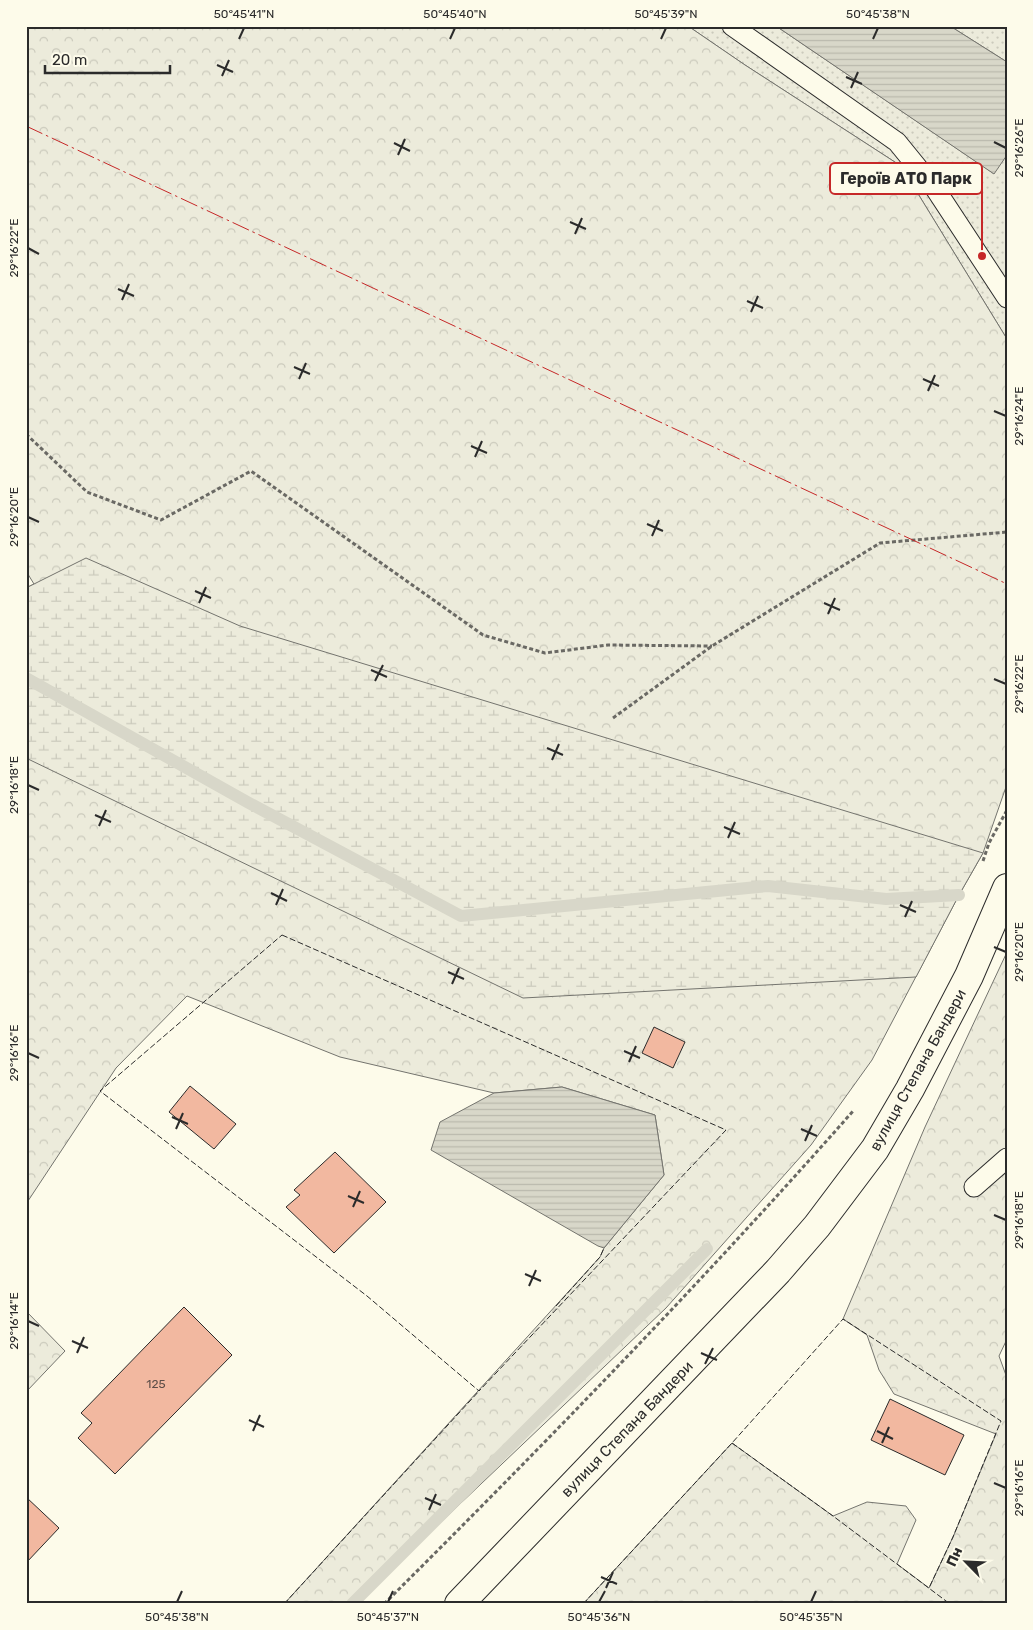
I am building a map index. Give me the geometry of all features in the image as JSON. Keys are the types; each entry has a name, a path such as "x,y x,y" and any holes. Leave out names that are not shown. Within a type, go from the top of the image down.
{"street":[{"name":"вулиця Степана Бандери","path":"459,1604 778,1271 817,1226 875,1149 910,1089 969,976 1007,888"}],"lane":[{"path":"732,26 897,142 936,190 1007,298"},
{"path":"974,1187 1007,1158"}],"path":[{"path":"26,434 87,492 161,520 251,471 483,635 545,653 608,645 712,646"},
{"path":"613,718 712,646 880,543 1007,532"},
{"path":"980,869 989,843 1007,810"},
{"path":"384,1604 552,1434 688,1292 857,1106"}],"green space":[{"path":"26,26 688,26 901,166 1007,339 1007,784 983,853 872,1060 811,1145 666,1308 357,1604 284,1604 600,1257 604,1248 664,1175 655,1115 562,1087 494,1093 340,1057 187,996 116,1068 26,1204 26,588 34,584 26,571"},
{"path":"688,26 776,26 993,173 1007,155 1007,339 901,166"},
{"path":"950,26 1007,26 1007,62"},
{"path":"86,558 240,626 983,853 916,977 523,998 26,758 26,588"},
{"path":"1007,952 1007,1339 999,1356 1007,1378 1007,1604 583,1604 732,1443 833,1516 867,1502 906,1506 916,1520 897,1564 929,1588 953,1537 996,1434 894,1394 879,1370 867,1335 843,1319 925,1127"},
{"path":"26,1311 65,1351 26,1392"}],"shaded area":[{"path":"776,26 950,26 1007,62 1007,155 994,174"},
{"path":"562,1087 655,1115 664,1175 604,1248 431,1150 440,1122 494,1093"}],"building":[{"path":"654,1027 685,1042 673,1068 642,1053"},
{"path":"190,1086 236,1124 214,1149 169,1112"},
{"path":"335,1152 386,1202 334,1253 286,1207 300,1195 294,1190"},
{"path":"184,1307 232,1355 115,1474 78,1438 92,1423 81,1413"},
{"path":"890,1399 964,1435 945,1475 871,1440"},
{"path":"26,1497 59,1528 26,1563"}],"waterway":[{"path":"26,678 249,803 461,916 768,886 886,899 959,895"},
{"path":"352,1604 707,1249"}],"fence":[{"path":"282,935 726,1130 479,1391 367,1296 100,1091 282,935"},
{"path":"556,1306 600,1257 604,1248"},
{"path":"583,1604 732,1443 843,1319 1001,1421 953,1537 929,1588"},
{"path":"284,1604 480,1390"},
{"path":"732,1443 950,1604"}],"power":[{"path":"26,126 1007,584"}],"place":[{"name":"Героїв АТО Парк","path":"982,256"}]}
